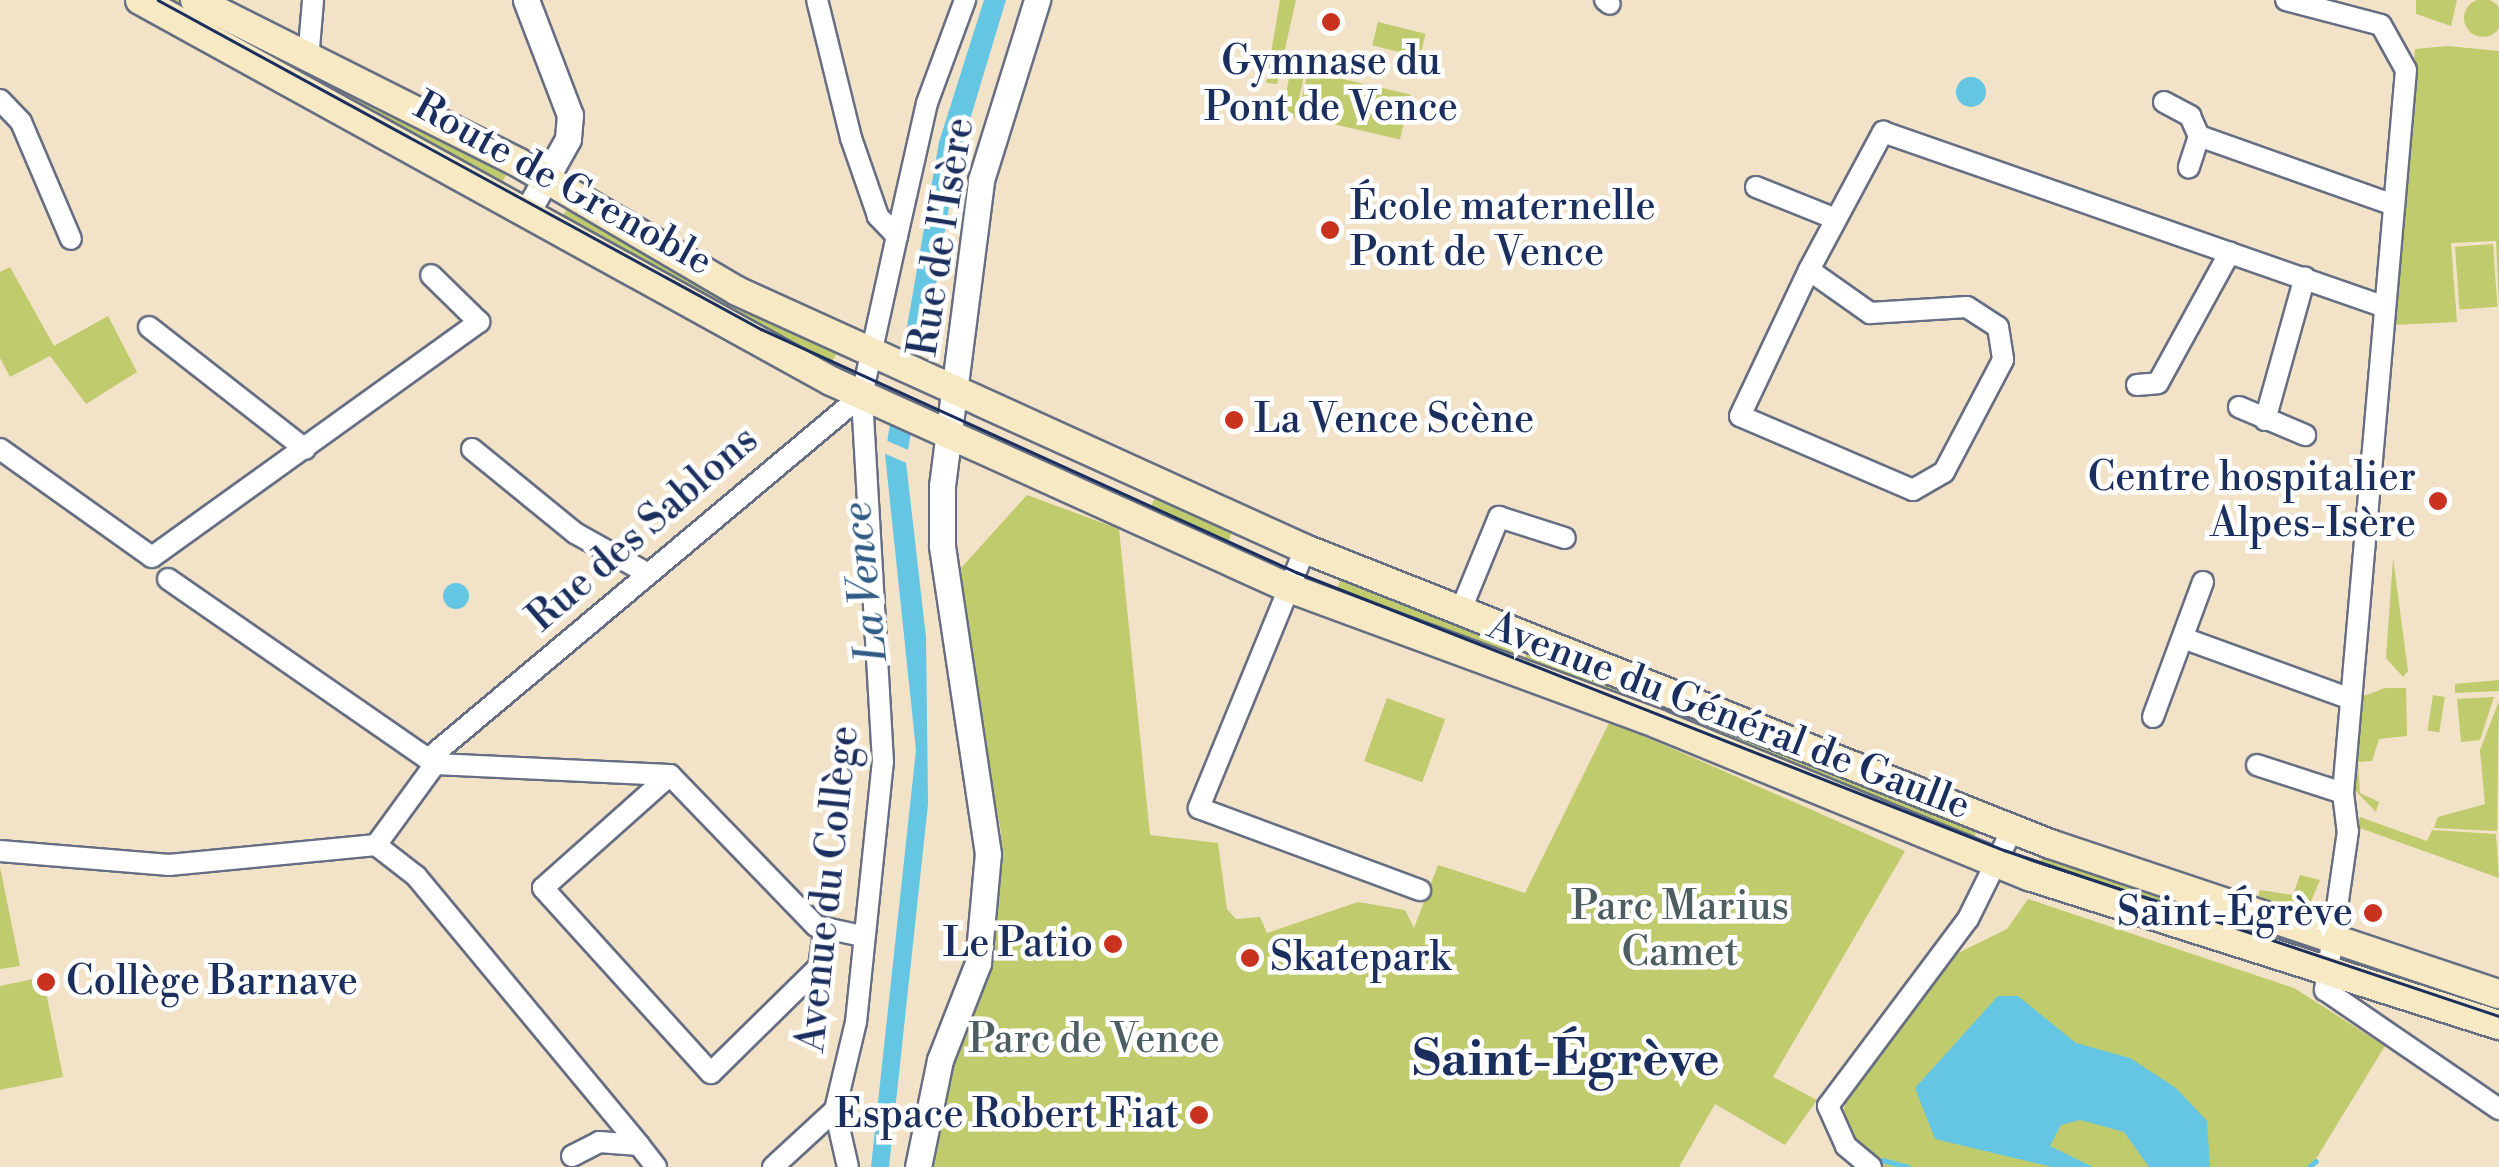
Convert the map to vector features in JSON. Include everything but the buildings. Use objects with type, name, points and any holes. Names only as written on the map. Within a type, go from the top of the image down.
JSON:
[{"type":"main road","name":"Route de Grenoble","points":[[140,0],[862,395],[890,403],[940,429]]},
{"type":"main road","name":"Route de Grenoble","points":[[195,0],[546,178],[737,291],[947,382]]},
{"type":"main road","name":"Avenue du Général de Gaulle","points":[[947,382],[1305,550],[1460,612],[2012,828],[2499,994]]},
{"type":"main road","name":"Avenue du Général de Gaulle","points":[[940,429],[1289,588],[1604,703],[1998,864],[2322,972],[2499,1025]]},
{"type":"street","points":[[308,60],[313,0]]},
{"type":"street","points":[[526,0],[570,116],[528,212]]},
{"type":"street","points":[[817,0],[850,138],[878,216],[897,236]]},
{"type":"street","name":"Avenue du Collège","points":[[773,1167],[836,1110],[856,1022],[862,936],[884,762],[862,395],[882,356],[897,236],[928,103],[965,0]]},
{"type":"street","name":"Rue de l'Isère","points":[[918,1167],[940,1060],[978,962],[988,854],[942,545],[940,429],[981,180],[1037,0]]},
{"type":"street","points":[[2286,0],[2381,25],[2404,55],[2343,793],[2348,831],[2322,972],[2338,1006],[2499,1109]]},
{"type":"street","points":[[0,100],[21,122],[71,239]]},
{"type":"street","points":[[2164,102],[2190,116],[2199,136],[2190,168]]},
{"type":"street","points":[[1808,270],[1870,314],[1967,306],[1998,327],[2003,360],[1937,480],[1901,488],[1740,416],[1808,270],[1883,132],[2382,306]]},
{"type":"street","points":[[2199,136],[2394,205]]},
{"type":"street","points":[[1756,187],[1836,218]]},
{"type":"street","points":[[2138,385],[2158,383],[2230,252]]},
{"type":"street","points":[[0,449],[152,557],[479,322],[432,276]]},
{"type":"street","points":[[2265,420],[2304,278]]},
{"type":"street","points":[[149,326],[305,449]]},
{"type":"street","name":"Rue des Sablons","points":[[376,845],[432,761],[647,574],[862,395]]},
{"type":"street","points":[[2240,407],[2305,435]]},
{"type":"street","points":[[472,449],[575,533],[647,574]]},
{"type":"street","points":[[1460,612],[1500,517],[1565,538]]},
{"type":"street","points":[[1305,550],[1199,808],[1420,890]]},
{"type":"street","points":[[168,579],[432,761],[670,774],[824,931],[862,936]]},
{"type":"street","points":[[2153,717],[2203,582]]},
{"type":"street","points":[[2183,638],[2351,699]]},
{"type":"street","points":[[2258,765],[2343,793]]},
{"type":"street","points":[[670,774],[544,888],[710,1073],[820,968],[824,931]]},
{"type":"street","points":[[1871,1167],[1846,1146],[1828,1106],[1968,919],[1998,864],[2012,828]]},
{"type":"street","points":[[0,852],[169,864],[376,845],[416,876],[656,1167]]},
{"type":"street","points":[[836,1110],[848,1167]]},
{"type":"street","points":[[572,1156],[599,1142],[639,1144]]},
{"type":"green space","points":[[2483,-1],[2497,4],[2502,18],[2497,32],[2483,37],[2469,32],[2464,18],[2469,4]]},
{"type":"green space","points":[[150,0],[183,0],[512,165],[501,184]]},
{"type":"green space","points":[[1280,0],[1296,0],[1277,84],[1266,83]]},
{"type":"green space","points":[[2416,0],[2457,0],[2451,26],[2416,14]]},
{"type":"green space","points":[[1378,22],[1426,34],[1420,57],[1372,45]]},
{"type":"green space","points":[[2447,46],[2499,51],[2499,305],[2496,241],[2451,243],[2457,322],[2392,325],[2415,49]]},
{"type":"green space","points":[[1293,60],[1307,63],[1295,118],[1281,115]]},
{"type":"green space","points":[[1308,71],[1410,95],[1400,139],[1298,116]]},
{"type":"green space","points":[[569,205],[842,343],[829,367],[561,219]]},
{"type":"green space","points":[[2493,244],[2497,307],[2459,309],[2455,247]]},
{"type":"green space","points":[[10,267],[54,346],[108,316],[137,372],[86,404],[50,356],[10,377],[0,358],[0,272]]},
{"type":"green space","points":[[1161,486],[1234,526],[1226,549],[1146,516]]},
{"type":"green space","points":[[1027,495],[1119,529],[1150,835],[1218,843],[1227,909],[1236,919],[1260,917],[1267,933],[1358,902],[1405,910],[1414,928],[1438,865],[1525,893],[1610,721],[1905,851],[1773,1077],[1817,1100],[1785,1145],[1715,1104],[1679,1167],[931,1167],[947,1067],[993,927],[1001,832],[968,663],[961,568]]},
{"type":"green space","points":[[2393,558],[2408,671],[2403,677],[2386,658]]},
{"type":"green space","points":[[1343,573],[1518,643],[1511,663],[1334,597]]},
{"type":"green space","points":[[1529,647],[1981,820],[1973,842],[1521,668]]},
{"type":"green space","points":[[2499,680],[2499,691],[2455,693],[2455,684]]},
{"type":"green space","points":[[2385,688],[2406,688],[2407,736],[2379,739],[2372,761],[2358,762],[2360,793],[2379,802],[2376,812],[2350,785],[2361,697]]},
{"type":"green space","points":[[2433,695],[2445,697],[2439,732],[2427,731]]},
{"type":"green space","points":[[2494,697],[2480,740],[2461,742],[2457,699]]},
{"type":"green space","points":[[1387,698],[1445,719],[1422,782],[1364,761]]},
{"type":"green space","points":[[2499,701],[2497,831],[2434,828],[2438,817],[2485,804],[2480,750]]},
{"type":"green space","points":[[2360,817],[2427,841],[2432,830],[2496,834],[2499,878],[2357,827]]},
{"type":"green space","points":[[2045,849],[2287,932],[2279,955],[2037,872]]},
{"type":"green space","points":[[0,867],[20,966],[0,969]]},
{"type":"green space","points":[[2300,875],[2320,880],[2310,904],[2288,910],[2257,900],[2260,890],[2293,895]]},
{"type":"green space","points":[[2028,899],[2294,988],[2385,1046],[2311,1167],[1883,1167],[1867,1153],[1839,1123],[1849,1094],[1952,956],[2007,929]]},
{"type":"green space","points":[[2372,961],[2499,1001],[2499,1019],[2365,982]]},
{"type":"green space","points":[[43,977],[63,1077],[0,1090],[0,986]]},
{"type":"water","points":[[984,0],[1006,0],[956,166],[906,462],[926,637],[928,804],[889,1167],[871,1167],[916,750],[885,454],[939,142]]},
{"type":"water","points":[[1971,77],[1982,81],[1986,92],[1982,103],[1971,107],[1960,103],[1956,92],[1960,81]]},
{"type":"water","points":[[456,583],[465,587],[469,596],[465,605],[456,609],[447,605],[443,596],[447,587]]},
{"type":"water","points":[[123,973],[131,976],[131,992],[123,995],[115,992],[112,984],[115,976]]},
{"type":"water","points":[[1998,996],[2018,996],[2076,1043],[2130,1058],[2176,1088],[2207,1121],[2210,1167],[2149,1167],[2124,1132],[2080,1120],[2061,1125],[2050,1146],[2093,1167],[2052,1167],[1935,1139],[1915,1088]]},
{"type":"pier","points":[[899,345],[926,355],[916,431],[889,398]]},
{"type":"pier","points":[[883,439],[913,452],[911,465],[881,452]]},
{"type":"waterway","points":[[1882,1160],[1908,1167]]},
{"type":"waterway","points":[[2309,1167],[2316,1161]]},
{"type":"tram line","points":[[158,0],[761,329],[1296,572],[2004,850],[2499,1016]]},
{"type":"place","name":"Gymnase du Pont de Vence","points":[[1331,22]]},
{"type":"place","name":"École maternelle Pont de Vence","points":[[1330,230]]},
{"type":"place","name":"La Vence Scène","points":[[1234,420]]},
{"type":"place","name":"Centre hospitalier Alpes-Isère","points":[[2438,501]]},
{"type":"place","name":"Saint-Égrève","points":[[2373,913]]},
{"type":"place","name":"Le Patio","points":[[1113,944]]},
{"type":"place","name":"Skatepark","points":[[1250,958]]},
{"type":"place","name":"Collège Barnave","points":[[46,982]]},
{"type":"place","name":"Espace Robert Fiat","points":[[1199,1115]]},
{"type":"district","name":"Saint-Égrève","points":[[1566,1061]]},
{"type":"water label","name":"La Vence","points":[[866,582]]},
{"type":"park label","name":"Parc Marius Camet","points":[[1680,930]]},
{"type":"park label","name":"Parc de Vence","points":[[1094,1040]]}]
